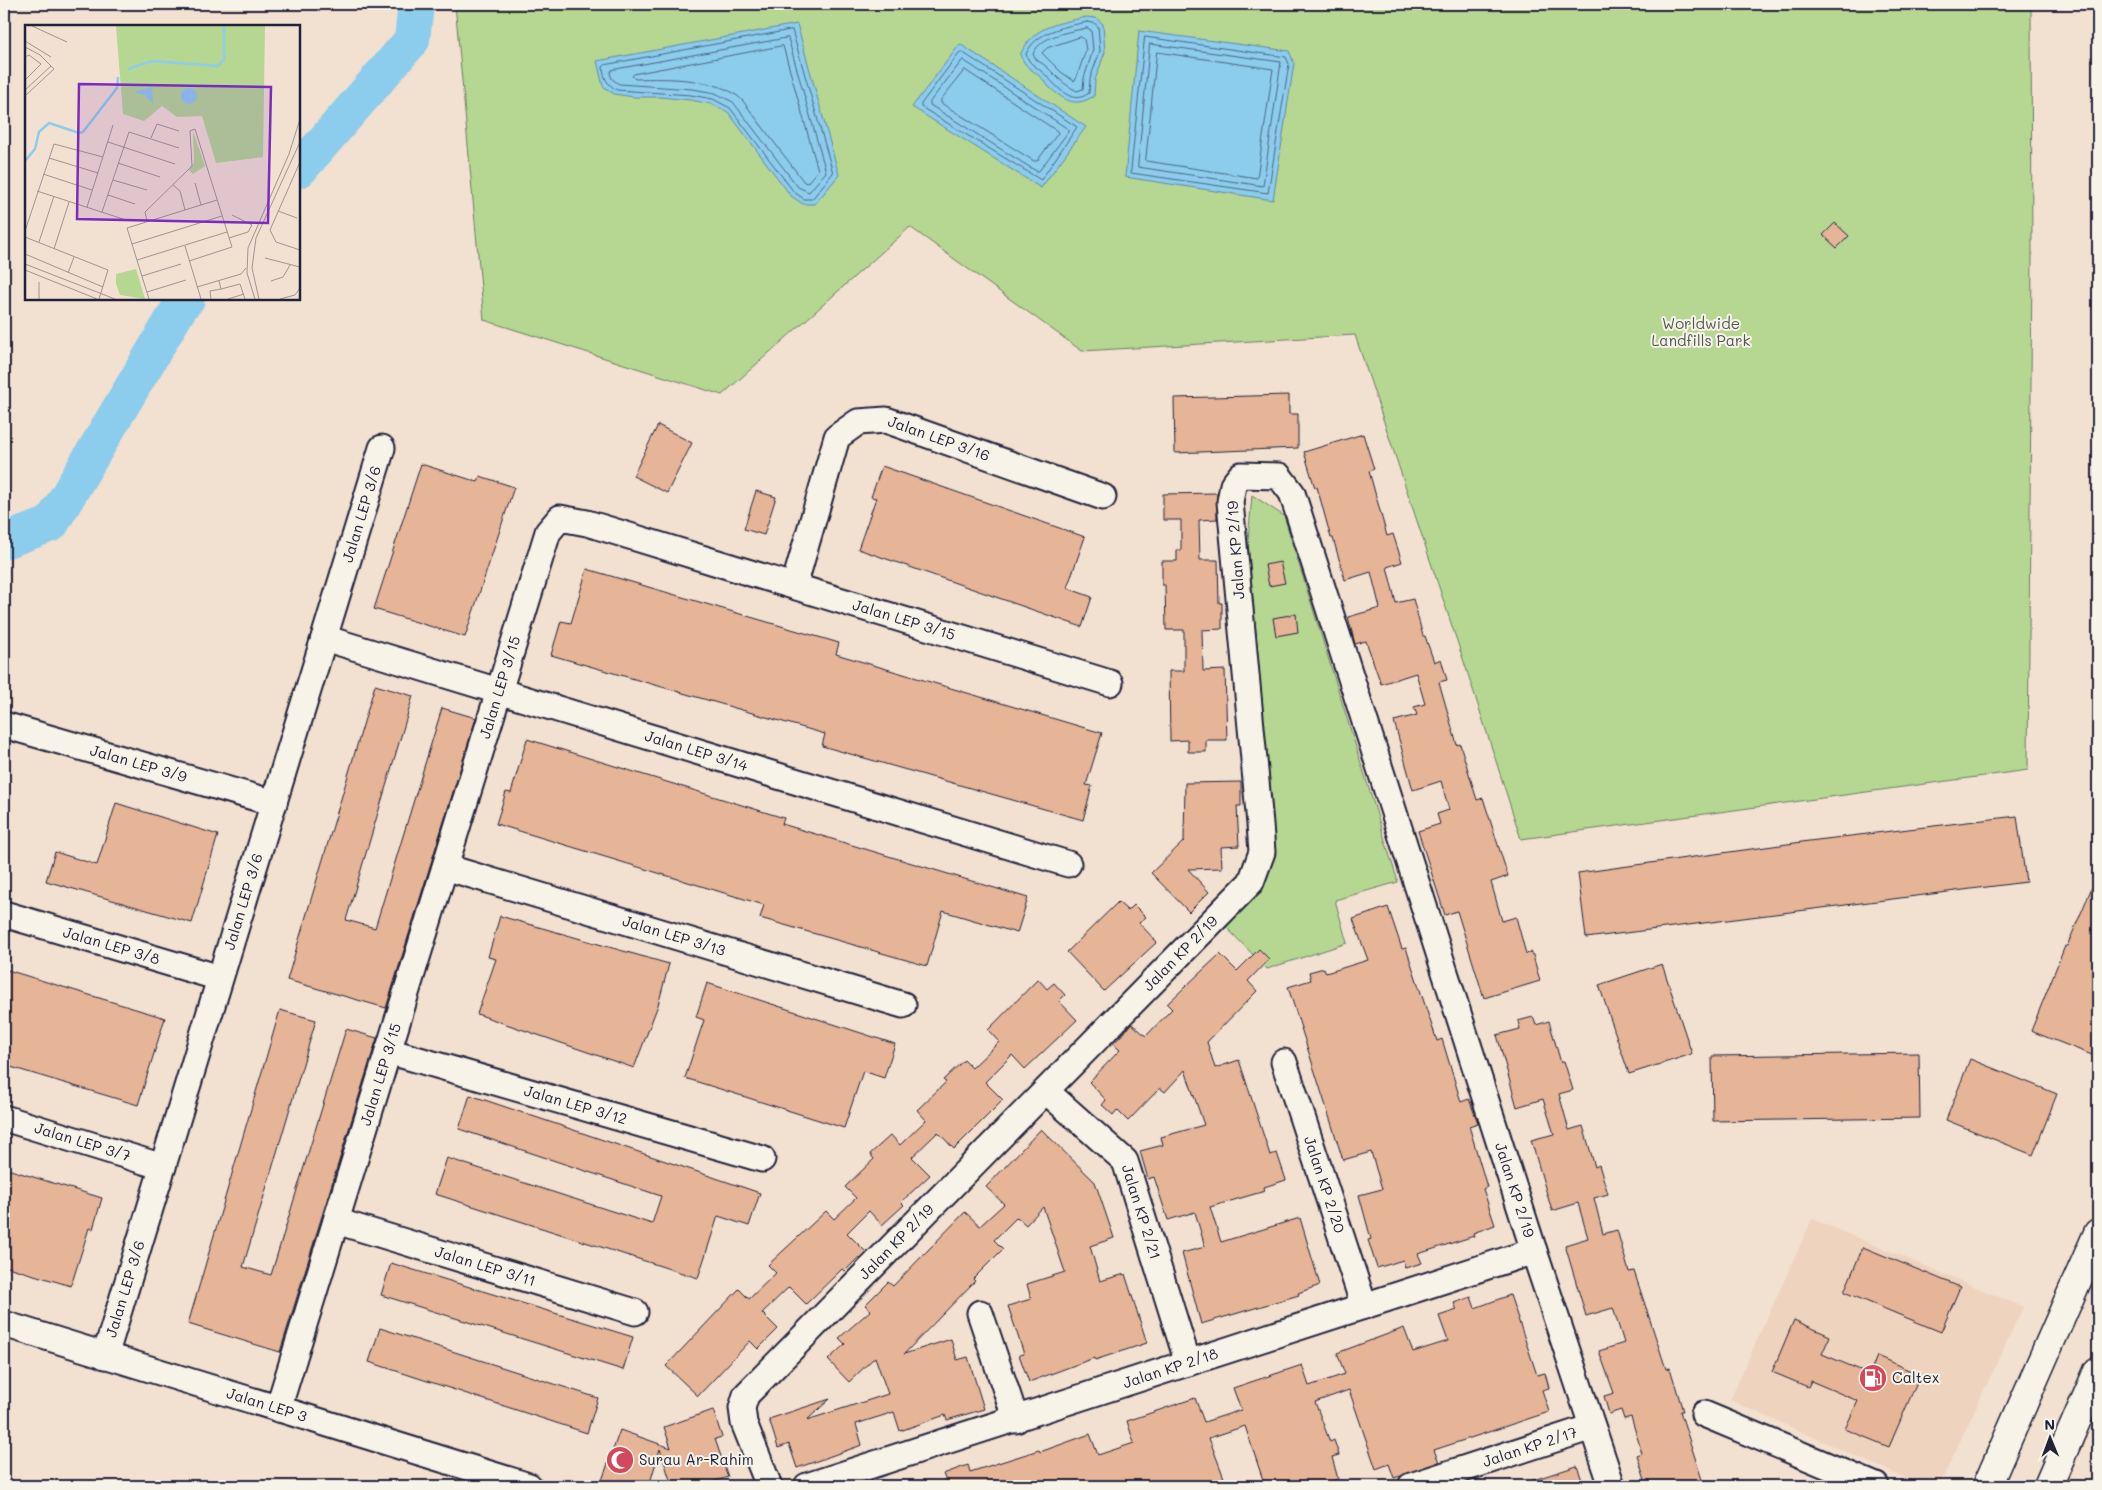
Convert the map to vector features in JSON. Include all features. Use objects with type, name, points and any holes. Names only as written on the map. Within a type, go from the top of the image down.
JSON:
[{"type":"main road","points":[[1987,1486],[2098,1233]]},
{"type":"main road","points":[[2048,1486],[2098,1371]]},
{"type":"street","name":"Jalan LEP 3/16","points":[[794,586],[837,437],[858,422],[886,420],[1104,496]]},
{"type":"street","name":"Jalan LEP 3/6","points":[[105,1356],[382,448]]},
{"type":"street","name":"Jalan KP 2/19","points":[[769,1486],[744,1423],[742,1408],[746,1394],[1251,882],[1262,852],[1230,502],[1233,485],[1241,475],[1280,476],[1292,493],[1534,1252],[1612,1486]]},
{"type":"street","name":"Jalan LEP 3/15","points":[[278,1409],[548,532],[560,518],[587,523],[1110,682]]},
{"type":"street","name":"Jalan LEP 3/14","points":[[324,638],[1068,864]]},
{"type":"street","name":"Jalan LEP 3/9","points":[[4,725],[274,803]]},
{"type":"street","name":"Jalan LEP 3/13","points":[[445,866],[903,1005]]},
{"type":"street","name":"Jalan LEP 3/8","points":[[4,914],[220,978]]},
{"type":"street","name":"Jalan LEP 3/12","points":[[388,1051],[762,1159]]},
{"type":"street","name":"Jalan KP 2/20","points":[[1284,1062],[1364,1306]]},
{"type":"street","name":"Jalan KP 2/21","points":[[1046,1091],[1126,1161],[1188,1363]]},
{"type":"street","name":"Jalan LEP 3/7","points":[[4,1118],[163,1168]]},
{"type":"street","name":"Jalan LEP 3/11","points":[[336,1221],[635,1312]]},
{"type":"street","name":"Jalan KP 2/18","points":[[807,1486],[1534,1252]]},
{"type":"street","points":[[980,1313],[1016,1420]]},
{"type":"street","name":"Jalan LEP 3","points":[[4,1324],[529,1486]]},
{"type":"street","points":[[1704,1414],[1876,1486]]},
{"type":"street","name":"Jalan KP 2/17","points":[[1411,1486],[1592,1427]]},
{"type":"shaded area","points":[[1812,1219],[2023,1307],[1939,1486],[1923,1486],[1730,1400]]},
{"type":"green space","name":"Worldwide Landfills Park","points":[[455,4],[2031,4],[2032,254],[2028,770],[1521,839],[1355,335],[1082,351],[910,227],[722,395],[484,320]]},
{"type":"green space","points":[[1252,495],[1284,516],[1398,882],[1335,900],[1347,943],[1267,969],[1225,926],[1261,888],[1275,851],[1248,541]]},
{"type":"water","points":[[1086,17],[1096,18],[1103,24],[1105,52],[1095,80],[1094,96],[1081,102],[1076,102],[1065,99],[1049,87],[1024,62],[1020,55],[1032,37],[1047,27]]},
{"type":"water","points":[[797,24],[839,175],[815,204],[803,204],[791,196],[728,112],[712,104],[690,100],[614,94],[603,86],[597,61]]},
{"type":"water","points":[[1139,31],[1289,51],[1294,63],[1273,200],[1125,177]]},
{"type":"water","points":[[960,44],[1086,127],[1041,188],[912,107]]},
{"type":"building","points":[[1835,223],[1849,236],[1837,248],[1823,235]]},
{"type":"building","points":[[1289,395],[1289,414],[1298,414],[1298,448],[1175,453],[1174,398]]},
{"type":"building","points":[[658,425],[692,443],[667,493],[633,476]]},
{"type":"building","points":[[1363,434],[1374,469],[1369,471],[1387,536],[1393,534],[1402,562],[1387,567],[1396,603],[1413,599],[1423,636],[1425,636],[1434,662],[1441,659],[1447,680],[1439,682],[1457,745],[1460,744],[1477,800],[1483,798],[1508,876],[1491,882],[1502,921],[1516,917],[1526,954],[1532,952],[1540,981],[1484,998],[1457,911],[1445,915],[1418,831],[1440,824],[1437,814],[1449,810],[1441,781],[1413,790],[1394,721],[1417,715],[1414,707],[1425,704],[1416,673],[1381,684],[1366,641],[1355,644],[1348,617],[1380,608],[1371,572],[1345,580],[1317,487],[1315,488],[1304,452]]},
{"type":"building","points":[[421,464],[478,482],[480,476],[514,487],[465,637],[374,609]]},
{"type":"building","points":[[882,466],[1085,537],[1067,588],[1092,597],[1082,627],[858,549],[876,498],[871,497]]},
{"type":"building","points":[[756,491],[776,497],[764,535],[744,529]]},
{"type":"building","points":[[1217,493],[1217,519],[1199,520],[1200,560],[1218,560],[1219,603],[1222,603],[1222,629],[1202,630],[1203,671],[1225,670],[1227,740],[1206,740],[1206,752],[1188,752],[1188,740],[1170,741],[1169,671],[1184,671],[1184,630],[1166,630],[1165,585],[1162,585],[1162,561],[1177,561],[1177,550],[1181,550],[1181,520],[1163,520],[1163,494]]},
{"type":"building","points":[[1280,562],[1285,583],[1269,586],[1265,565]]},
{"type":"building","points":[[587,569],[839,643],[836,654],[1102,733],[1086,785],[1092,786],[1083,820],[822,746],[825,734],[551,655],[561,621],[571,623]]},
{"type":"building","points":[[1296,614],[1298,632],[1276,636],[1273,618]]},
{"type":"building","points":[[375,685],[413,696],[346,920],[375,928],[442,708],[476,718],[386,1008],[287,980]]},
{"type":"building","points":[[527,739],[784,818],[782,824],[1028,898],[1017,933],[943,911],[927,966],[760,918],[764,905],[496,824],[506,792],[511,793]]},
{"type":"building","points":[[1241,782],[1241,806],[1237,806],[1239,846],[1221,847],[1222,868],[1188,869],[1209,892],[1189,912],[1151,873],[1184,841],[1185,783]]},
{"type":"building","points":[[116,803],[218,835],[192,923],[46,881],[55,852],[97,865]]},
{"type":"building","points":[[2017,816],[2026,882],[1586,938],[1578,873],[1809,841]]},
{"type":"building","points":[[2098,873],[2098,1040],[2092,1055],[2031,1031],[2065,946],[2067,946]]},
{"type":"building","points":[[1118,902],[1128,911],[1134,905],[1146,917],[1139,923],[1157,942],[1104,991],[1067,952]]},
{"type":"building","points":[[1388,907],[1402,949],[1406,948],[1437,1041],[1442,1039],[1461,1102],[1469,1099],[1478,1123],[1469,1126],[1487,1187],[1483,1189],[1495,1225],[1473,1233],[1474,1236],[1418,1254],[1422,1263],[1405,1268],[1403,1260],[1377,1268],[1368,1240],[1371,1239],[1359,1195],[1382,1189],[1371,1152],[1343,1160],[1288,987],[1311,980],[1309,972],[1324,968],[1326,973],[1368,960],[1353,919]]},
{"type":"building","points":[[500,916],[669,964],[658,1005],[634,1068],[477,1014],[496,959],[488,957]]},
{"type":"building","points":[[1259,949],[1269,959],[1248,981],[1257,991],[1207,1042],[1215,1068],[1239,1060],[1270,1155],[1277,1153],[1286,1180],[1264,1187],[1265,1191],[1210,1207],[1221,1242],[1300,1218],[1320,1285],[1298,1293],[1299,1295],[1201,1324],[1182,1253],[1205,1247],[1195,1212],[1168,1220],[1154,1177],[1148,1179],[1140,1151],[1163,1145],[1161,1137],[1204,1125],[1185,1070],[1165,1092],[1160,1088],[1128,1121],[1117,1110],[1113,1115],[1102,1105],[1106,1100],[1089,1082],[1120,1050],[1113,1044],[1132,1024],[1146,1036],[1172,1009],[1167,1004],[1220,954],[1237,971]]},
{"type":"building","points":[[1662,964],[1692,1054],[1629,1074],[1599,985]]},
{"type":"building","points":[[4,969],[165,1018],[138,1105],[4,1065]]},
{"type":"building","points":[[1038,979],[1047,989],[1054,983],[1065,995],[1059,1001],[1077,1020],[1025,1069],[1012,1055],[985,1082],[1003,1100],[954,1149],[938,1132],[912,1157],[930,1175],[901,1202],[904,1205],[882,1225],[869,1211],[847,1233],[865,1251],[845,1271],[842,1269],[806,1304],[789,1287],[762,1313],[778,1329],[758,1349],[750,1341],[698,1396],[666,1366],[739,1289],[749,1299],[776,1273],[768,1265],[826,1211],[834,1219],[856,1198],[845,1187],[874,1159],[870,1154],[891,1135],[900,1145],[926,1120],[917,1110],[946,1082],[943,1080],[964,1060],[972,1068],[999,1042],[988,1030]]},
{"type":"building","points":[[707,983],[895,1044],[884,1078],[863,1071],[844,1128],[685,1078],[704,1020],[696,1017]]},
{"type":"building","points":[[280,1010],[316,1020],[243,1267],[271,1275],[346,1029],[377,1038],[280,1352],[188,1324]]},
{"type":"building","points":[[1533,1017],[1536,1025],[1549,1021],[1561,1063],[1564,1061],[1573,1090],[1559,1094],[1569,1130],[1583,1126],[1595,1167],[1599,1165],[1608,1194],[1594,1198],[1603,1234],[1617,1230],[1629,1272],[1634,1271],[1666,1369],[1670,1368],[1683,1411],[1680,1411],[1704,1486],[1647,1486],[1637,1455],[1642,1453],[1631,1417],[1624,1419],[1621,1410],[1609,1414],[1604,1396],[1614,1393],[1599,1351],[1624,1343],[1613,1308],[1586,1316],[1565,1245],[1588,1238],[1578,1203],[1552,1211],[1531,1140],[1554,1134],[1543,1099],[1517,1107],[1497,1035],[1520,1029],[1518,1021]]},
{"type":"building","points":[[1919,1053],[1920,1118],[1713,1121],[1712,1056]]},
{"type":"building","points":[[1970,1059],[2057,1094],[2033,1155],[1946,1120]]},
{"type":"building","points":[[470,1095],[760,1193],[749,1226],[718,1216],[698,1278],[435,1194],[447,1158],[652,1224],[661,1196],[459,1129]]},
{"type":"building","points":[[1041,1129],[1095,1182],[1114,1238],[1090,1246],[1100,1281],[1125,1274],[1147,1343],[1095,1360],[1094,1358],[1029,1382],[1019,1355],[1024,1354],[1008,1306],[1031,1299],[1027,1284],[1065,1272],[1043,1207],[1026,1225],[1017,1217],[994,1240],[1003,1249],[973,1279],[975,1281],[904,1354],[951,1339],[957,1360],[968,1357],[984,1409],[947,1420],[945,1415],[900,1431],[894,1412],[856,1424],[862,1445],[797,1468],[789,1444],[778,1448],[769,1419],[830,1399],[807,1420],[888,1394],[875,1357],[849,1382],[828,1360],[845,1344],[839,1338],[871,1310],[865,1305],[888,1282],[893,1286],[965,1212],[980,1226],[1004,1204],[986,1187]]},
{"type":"building","points":[[4,1168],[102,1198],[93,1229],[89,1228],[71,1286],[4,1266]]},
{"type":"building","points":[[1863,1247],[1960,1287],[1941,1332],[1844,1292]]},
{"type":"building","points":[[391,1263],[633,1337],[623,1370],[381,1295]]},
{"type":"building","points":[[1510,1295],[1537,1375],[1545,1373],[1549,1388],[1542,1390],[1549,1412],[1434,1450],[1439,1462],[1401,1476],[1394,1478],[1389,1464],[1376,1469],[1349,1390],[1315,1402],[1330,1442],[1334,1440],[1339,1455],[1332,1457],[1338,1479],[1316,1486],[1265,1486],[1245,1426],[1209,1438],[1227,1486],[936,1486],[936,1484],[946,1481],[943,1474],[968,1465],[970,1472],[1039,1450],[1040,1452],[1090,1434],[1098,1455],[1134,1443],[1127,1421],[1195,1398],[1204,1422],[1241,1410],[1233,1388],[1302,1365],[1309,1386],[1345,1374],[1337,1353],[1404,1328],[1413,1352],[1448,1341],[1439,1316],[1457,1310],[1454,1303],[1471,1297],[1475,1308]]},
{"type":"building","points":[[1794,1320],[1830,1336],[1822,1354],[1870,1374],[1877,1356],[1920,1375],[1889,1447],[1845,1429],[1858,1401],[1811,1381],[1808,1387],[1772,1372]]},
{"type":"building","points":[[380,1328],[598,1398],[587,1433],[369,1362]]},
{"type":"building","points":[[713,1410],[722,1437],[715,1439],[728,1477],[700,1486],[672,1486],[660,1449],[649,1486],[600,1486],[620,1430],[671,1448],[664,1427]]},
{"type":"building","points":[[1577,1466],[1584,1486],[1525,1486],[1524,1483]]},
{"type":"waterway","points":[[300,169],[412,40],[416,4]]},
{"type":"waterway","points":[[4,541],[51,524],[180,307],[186,300]]},
{"type":"place","name":"Caltex","points":[[1873,1378]]},
{"type":"place","name":"Surau Ar-Rahim","points":[[620,1460]]}]
